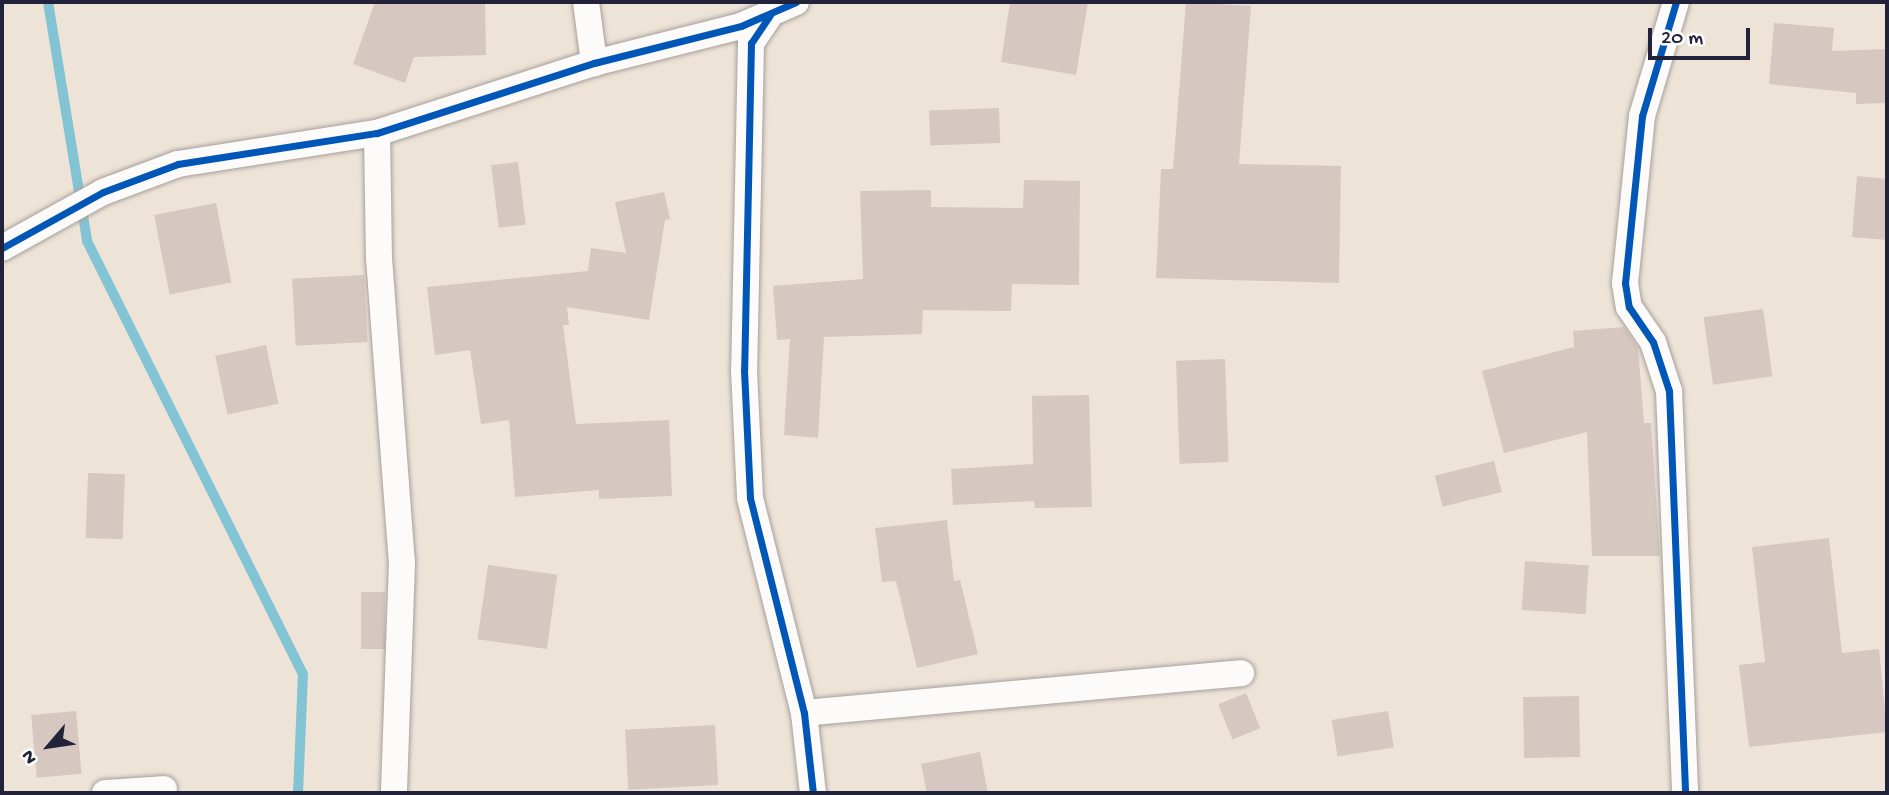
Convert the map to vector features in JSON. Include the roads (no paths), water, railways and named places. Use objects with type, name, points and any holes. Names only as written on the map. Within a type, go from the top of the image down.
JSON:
[{"type":"street","points":[[586,2],[594,63]]},
{"type":"street","points":[[2,247],[103,192],[178,164],[377,132],[594,63],[769,15],[796,2]]},
{"type":"street","points":[[1676,2],[1642,116],[1625,283],[1629,307],[1653,342],[1669,391],[1685,793]]},
{"type":"street","points":[[769,15],[751,43],[744,357],[750,498],[804,713],[813,793]]},
{"type":"street","points":[[377,132],[379,258],[402,562],[394,793]]},
{"type":"street","points":[[804,713],[1241,673]]},
{"type":"street","points":[[105,793],[164,789]]},
{"type":"waterway","points":[[48,2],[87,241],[303,674],[298,793]]}]
